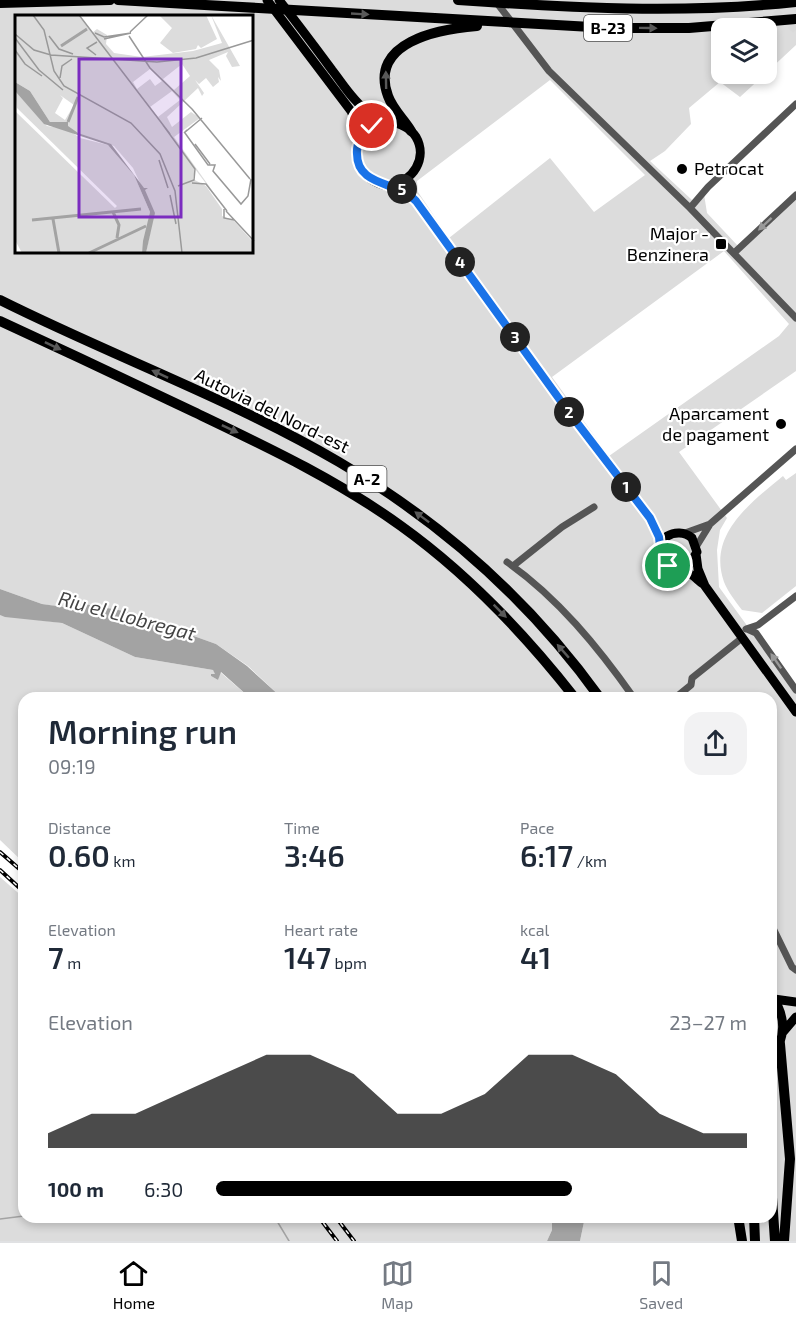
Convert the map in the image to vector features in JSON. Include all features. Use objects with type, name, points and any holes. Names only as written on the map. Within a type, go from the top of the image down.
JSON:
[{"type":"highway","points":[[0,3],[110,0]]},
{"type":"highway","name":"B-23","points":[[118,0],[493,23],[664,28],[796,19]]},
{"type":"highway","name":"B-23","points":[[458,0],[609,9],[688,9],[796,2]]},
{"type":"highway","points":[[411,131],[390,102],[385,86],[385,72],[392,56],[406,44],[425,34],[493,23]]},
{"type":"highway","name":"Autovia del Nord-est","points":[[5,303],[296,439],[382,489],[432,525],[495,579],[541,625],[595,692]]},
{"type":"highway","name":"Autovia del Nord-est","points":[[0,321],[278,452],[368,503],[428,546],[475,586],[529,642],[570,692]]},
{"type":"highway","points":[[780,1044],[790,1159],[784,1241]]},
{"type":"highway","points":[[739,1223],[742,1241]]},
{"type":"highway","points":[[754,1223],[755,1241]]},
{"type":"highway","points":[[774,1223],[775,1241]]},
{"type":"main road","points":[[267,0],[351,111],[357,124],[357,159],[362,171],[372,180],[406,192],[416,201],[568,411],[650,518],[661,544],[662,560],[690,574],[705,586],[742,633],[796,712]]},
{"type":"main road","points":[[279,0],[359,104],[374,116],[388,122],[398,123],[411,131],[417,140],[420,152],[413,173],[402,182],[388,185]]},
{"type":"main road","points":[[358,143],[369,128],[388,122]]},
{"type":"main road","points":[[413,173],[416,201]]},
{"type":"main road","points":[[650,518],[693,539],[698,569],[705,586]]},
{"type":"main road","points":[[661,544],[667,536],[681,533]]},
{"type":"main road","points":[[676,568],[689,565],[696,550]]},
{"type":"main road","points":[[777,998],[796,1002]]},
{"type":"main road","points":[[777,1006],[781,1013],[783,1032],[777,1049]]},
{"type":"main road","points":[[783,1032],[796,1017]]},
{"type":"street","points":[[494,0],[549,71],[690,208],[796,318]]},
{"type":"street","points":[[690,208],[708,187],[796,104]]},
{"type":"street","points":[[734,253],[796,195]]},
{"type":"street","points":[[696,550],[710,524],[796,449]]},
{"type":"street","points":[[594,507],[510,564],[537,584],[583,632],[629,692]]},
{"type":"street","points":[[681,533],[710,524]]},
{"type":"street","points":[[682,692],[691,685],[692,678],[742,633],[758,625],[796,596]]},
{"type":"street","points":[[758,625],[756,633],[796,690]]},
{"type":"street","points":[[742,633],[756,633]]},
{"type":"street","points":[[777,937],[792,968],[796,970]]},
{"type":"shaded area","points":[[0,0],[796,0],[796,45],[777,63],[777,18],[711,18],[711,84],[718,84],[689,108],[691,124],[665,151],[650,161],[692,200],[704,194],[707,213],[738,246],[796,193],[796,371],[679,452],[727,518],[720,530],[717,550],[719,587],[796,693],[796,1241],[580,1241],[584,1223],[777,1223],[777,692],[276,692],[248,666],[216,644],[124,611],[84,605],[85,611],[42,604],[0,589]],"holes":[[[550,80],[645,175],[594,212],[550,158],[449,238],[418,192],[417,181]],[[724,251],[789,324],[779,336],[609,456],[552,377]]]},
{"type":"shaded area","points":[[723,84],[754,84],[740,97]]},
{"type":"shaded area","points":[[796,473],[796,586],[762,613],[742,610],[724,582],[720,565],[727,534],[746,508],[758,497],[783,476],[786,480]]},
{"type":"shaded area","points":[[0,615],[62,623],[135,657],[213,670],[216,674],[211,676],[218,680],[220,672],[243,692],[18,692],[18,857],[0,840]]},
{"type":"shaded area","points":[[0,877],[18,893],[18,1223],[552,1223],[552,1230],[547,1241],[0,1241]]},
{"type":"water","name":"Riu el Llobregat","points":[[0,589],[42,604],[85,610],[84,604],[124,611],[216,644],[247,666],[276,692],[243,692],[221,672],[218,680],[211,676],[215,674],[213,670],[135,657],[62,623],[0,615]]},
{"type":"water","points":[[552,1223],[584,1223],[580,1241],[547,1241],[552,1230]]},
{"type":"waterway","points":[[0,1219],[18,1217]]},
{"type":"waterway","points":[[278,1223],[289,1241]]},
{"type":"tunnel","points":[[768,3],[796,31]]},
{"type":"railway","points":[[0,852],[18,868]]},
{"type":"railway","points":[[0,870],[18,886]]},
{"type":"railway","points":[[323,1223],[337,1241]]},
{"type":"railway","points":[[340,1223],[354,1241]]},
{"type":"place","name":"Petrocat","points":[[682,169]]},
{"type":"place","name":"Major - Benzinera","points":[[721,244]]},
{"type":"place","name":"Aparcament de pagament","points":[[781,424]]},
{"type":"route","points":[[372,126],[359,140],[357,146],[357,159],[362,171],[375,182],[401,189],[416,201],[568,411],[650,518],[659,537],[661,556],[668,566]]}]
